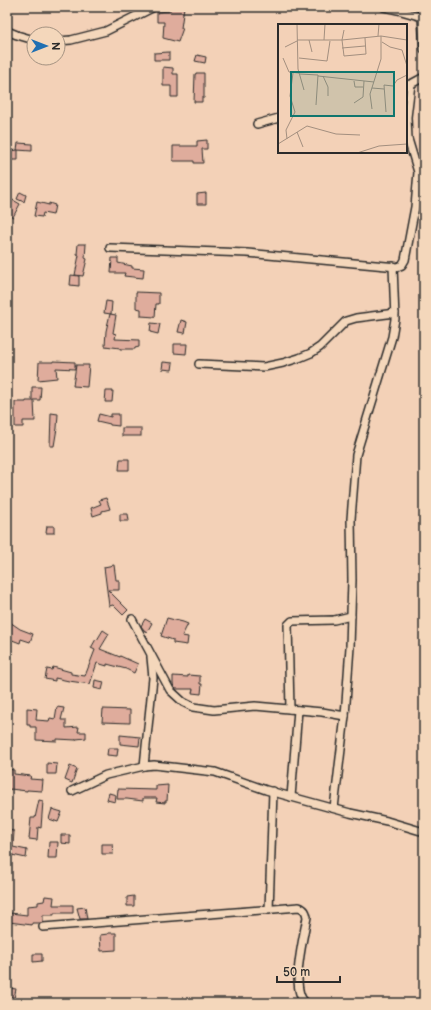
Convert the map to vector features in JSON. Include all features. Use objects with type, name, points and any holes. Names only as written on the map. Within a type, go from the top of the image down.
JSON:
[{"type":"street","points":[[66,40],[106,31],[154,7]]},
{"type":"street","points":[[384,7],[422,17]]},
{"type":"street","points":[[423,7],[422,17],[424,49]]},
{"type":"street","points":[[7,31],[26,38]]},
{"type":"street","points":[[110,248],[247,253],[397,267],[402,265],[405,260],[415,207],[418,172],[408,139],[407,117],[409,84],[424,77]]},
{"type":"street","points":[[258,124],[278,118]]},
{"type":"street","points":[[334,808],[345,716],[350,647],[352,580],[351,519],[356,454],[392,337],[395,319],[393,266]]},
{"type":"street","points":[[199,364],[264,367],[298,358],[320,347],[346,321],[395,312]]},
{"type":"street","points":[[290,709],[288,625],[292,621],[334,620],[351,616]]},
{"type":"street","points":[[132,619],[170,690],[183,702],[192,707],[214,710],[255,706],[322,712],[345,716]]},
{"type":"street","points":[[144,766],[153,678],[150,653]]},
{"type":"street","points":[[291,797],[298,710]]},
{"type":"street","points":[[72,791],[106,775],[144,766],[154,765],[215,772],[273,792],[424,832]]},
{"type":"street","points":[[269,910],[273,792]]},
{"type":"street","points":[[43,927],[300,907],[306,912],[307,917],[297,975],[300,994],[306,1003]]},
{"type":"building","points":[[170,7],[184,7],[181,28],[183,28],[178,42],[163,38],[164,22],[157,22],[157,12],[170,11]]},
{"type":"building","points":[[169,52],[169,60],[154,60],[154,53]]},
{"type":"building","points":[[197,55],[206,57],[205,63],[195,61]]},
{"type":"building","points":[[163,67],[173,68],[173,74],[178,74],[178,97],[171,97],[171,86],[163,86]]},
{"type":"building","points":[[196,73],[204,73],[204,98],[202,98],[202,102],[194,102]]},
{"type":"building","points":[[207,140],[207,149],[202,149],[203,163],[194,163],[194,161],[173,161],[173,146],[197,146],[197,141]]},
{"type":"building","points":[[18,143],[32,144],[32,151],[17,150]]},
{"type":"building","points":[[18,150],[18,160],[10,160],[10,151]]},
{"type":"building","points":[[20,192],[26,195],[24,202],[17,199]]},
{"type":"building","points":[[206,193],[206,204],[197,204],[197,194]]},
{"type":"building","points":[[13,200],[20,204],[13,217],[7,214],[7,212]]},
{"type":"building","points":[[37,202],[55,205],[53,215],[43,213],[42,217],[34,216]]},
{"type":"building","points":[[78,244],[86,244],[85,258],[87,259],[83,276],[75,275],[79,255],[77,254]]},
{"type":"building","points":[[112,258],[118,258],[118,263],[132,266],[132,268],[144,269],[143,278],[124,276],[125,273],[111,273]]},
{"type":"building","points":[[71,275],[79,276],[79,286],[70,285]]},
{"type":"building","points":[[136,292],[159,293],[159,304],[156,304],[155,317],[141,316],[141,309],[136,308]]},
{"type":"building","points":[[106,301],[112,302],[111,314],[104,313]]},
{"type":"building","points":[[110,314],[116,315],[113,333],[116,334],[115,339],[139,340],[139,347],[135,349],[120,349],[105,346],[106,331]]},
{"type":"building","points":[[181,320],[187,322],[185,333],[178,332]]},
{"type":"building","points":[[151,323],[160,324],[158,334],[150,332]]},
{"type":"building","points":[[174,344],[187,344],[186,354],[174,353]]},
{"type":"building","points":[[39,362],[75,362],[75,369],[56,368],[57,378],[38,380]]},
{"type":"building","points":[[163,362],[173,363],[172,370],[162,369]]},
{"type":"building","points":[[76,365],[89,365],[87,387],[73,386]]},
{"type":"building","points":[[32,387],[41,387],[40,400],[32,400]]},
{"type":"building","points":[[106,391],[113,391],[112,402],[105,402]]},
{"type":"building","points":[[34,401],[35,421],[23,421],[23,427],[15,427],[15,402]]},
{"type":"building","points":[[51,413],[58,414],[54,446],[50,446]]},
{"type":"building","points":[[99,414],[111,417],[111,414],[119,414],[119,426],[97,421]]},
{"type":"building","points":[[122,428],[141,428],[141,436],[122,436]]},
{"type":"building","points":[[120,459],[129,459],[129,470],[119,470]]},
{"type":"building","points":[[106,498],[110,509],[93,516],[91,508],[101,504],[99,500]]},
{"type":"building","points":[[120,514],[128,514],[129,521],[120,521]]},
{"type":"building","points":[[47,526],[54,526],[54,533],[46,533]]},
{"type":"building","points":[[114,565],[116,580],[119,580],[119,590],[108,590],[128,610],[123,615],[113,605],[109,606],[104,567]]},
{"type":"building","points":[[167,618],[188,624],[182,636],[188,637],[187,645],[173,643],[173,640],[161,636]]},
{"type":"building","points":[[145,619],[152,623],[147,632],[141,626]]},
{"type":"building","points":[[7,620],[20,629],[33,634],[30,642],[21,639],[20,643],[7,638]]},
{"type":"building","points":[[103,630],[109,634],[100,649],[138,664],[134,673],[126,669],[97,663],[90,684],[55,678],[55,681],[45,679],[47,669],[52,670],[53,667],[71,672],[71,674],[85,676],[95,650],[91,648]]},
{"type":"building","points":[[188,675],[200,676],[200,684],[202,684],[201,694],[192,693],[193,689],[176,689],[174,687],[173,676],[188,677]]},
{"type":"building","points":[[95,680],[104,682],[102,690],[94,688]]},
{"type":"building","points":[[57,707],[64,708],[61,720],[66,720],[66,728],[79,727],[78,732],[86,732],[86,738],[76,740],[57,739],[57,741],[36,740],[36,727],[30,727],[30,725],[27,725],[27,708],[37,709],[36,720],[49,721],[50,718],[55,719]]},
{"type":"building","points":[[103,709],[130,710],[130,723],[102,722]]},
{"type":"building","points":[[120,735],[140,737],[139,746],[120,744]]},
{"type":"building","points":[[108,748],[118,748],[117,756],[107,755]]},
{"type":"building","points":[[47,763],[57,764],[56,774],[47,774]]},
{"type":"building","points":[[70,766],[77,769],[72,783],[65,780]]},
{"type":"building","points":[[7,769],[14,770],[14,774],[31,776],[30,779],[43,780],[42,791],[7,790]]},
{"type":"building","points":[[168,785],[167,801],[165,801],[165,803],[156,802],[157,798],[143,798],[143,801],[117,799],[118,789],[156,790],[156,786]]},
{"type":"building","points":[[109,793],[116,795],[115,802],[107,800]]},
{"type":"building","points":[[39,800],[43,801],[41,828],[38,827],[37,840],[29,839],[31,818],[35,818]]},
{"type":"building","points":[[52,809],[62,812],[58,822],[49,819]]},
{"type":"building","points":[[7,830],[14,831],[13,847],[27,850],[26,858],[12,855],[12,857],[7,857]]},
{"type":"building","points":[[61,835],[70,835],[70,844],[61,843]]},
{"type":"building","points":[[49,842],[58,842],[57,858],[48,858]]},
{"type":"building","points":[[102,844],[112,844],[113,854],[102,854]]},
{"type":"building","points":[[45,896],[54,897],[53,905],[73,905],[73,913],[54,913],[54,915],[43,915],[43,922],[32,923],[32,925],[9,922],[10,913],[27,915],[27,906],[38,905],[38,902],[44,901]]},
{"type":"building","points":[[134,896],[134,906],[127,906],[127,897]]},
{"type":"building","points":[[85,907],[87,919],[80,919],[77,908]]},
{"type":"building","points":[[116,933],[116,950],[101,951],[100,935]]},
{"type":"building","points":[[33,954],[42,954],[42,961],[33,962]]},
{"type":"building","points":[[9,988],[16,989],[14,998],[8,996]]}]
